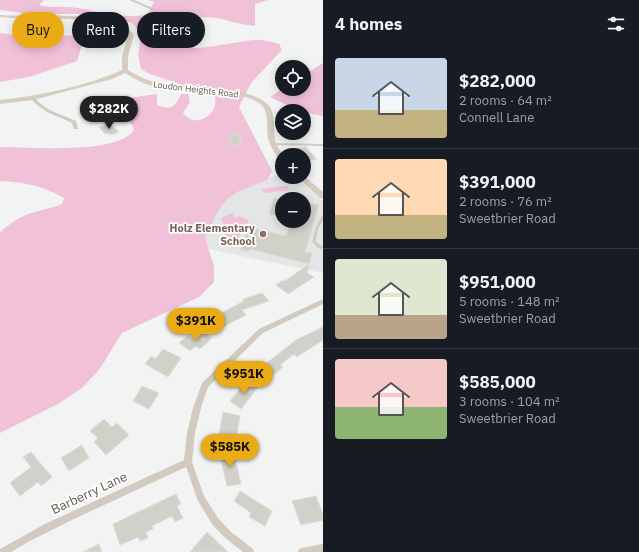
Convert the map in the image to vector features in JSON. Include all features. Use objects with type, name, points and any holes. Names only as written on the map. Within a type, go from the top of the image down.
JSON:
[{"type":"main road","points":[[0,16],[24,18],[86,18],[112,23],[127,28],[131,34],[125,56],[125,72],[110,78],[33,98],[0,102]]},
{"type":"main road","name":"Loudon Heights Road","points":[[125,72],[150,83],[162,86],[234,93],[257,99],[267,107],[270,115],[272,144]]},
{"type":"main road","points":[[272,144],[275,148]]},
{"type":"main road","points":[[309,184],[323,196]]},
{"type":"street","points":[[131,0],[153,9]]},
{"type":"street","points":[[33,98],[37,105],[45,110],[74,122],[76,128]]},
{"type":"street","points":[[272,144],[323,145]]},
{"type":"street","points":[[250,552],[227,534],[216,521],[201,498],[188,462],[191,433],[197,408],[205,385],[261,331],[323,301]]},
{"type":"street","name":"Barberry Lane","points":[[3,552],[29,536],[61,520],[188,462]]},
{"type":"street","points":[[302,552],[323,548]]},
{"type":"lane","points":[[323,217],[317,228],[314,241],[318,246],[323,248]]},
{"type":"shaded area","points":[[5,0],[44,0],[39,5],[50,7],[70,7],[100,12],[72,12],[72,14],[64,14],[64,12],[15,12],[0,10],[0,3]]},
{"type":"shaded area","points":[[148,0],[268,0],[255,4],[255,26],[205,17],[205,12],[149,12],[154,2]]},
{"type":"shaded area","points":[[129,16],[137,16],[137,28],[129,22]]},
{"type":"shaded area","points":[[0,33],[12,34],[12,48],[64,48],[64,35],[72,36],[72,48],[81,48],[77,61],[29,77],[0,82]]},
{"type":"shaded area","points":[[258,40],[279,44],[282,50],[251,83],[239,107],[272,171],[267,180],[237,192],[226,200],[218,211],[205,238],[214,266],[214,282],[199,297],[122,333],[99,370],[82,388],[58,404],[0,433],[0,232],[12,222],[30,213],[62,204],[64,198],[49,190],[34,185],[0,181],[0,147],[72,148],[110,143],[125,138],[134,130],[129,121],[120,114],[99,104],[115,100],[157,94],[157,105],[169,108],[177,102],[181,94],[188,94],[190,102],[183,113],[190,119],[198,120],[206,118],[212,112],[215,104],[215,96],[150,74],[141,69],[138,54],[139,48],[205,48]]},
{"type":"shaded area","points":[[323,63],[323,116],[311,114],[311,104],[284,104],[270,97],[275,94],[275,96],[311,96],[311,71]]},
{"type":"shaded area","name":"Holz Elementary School","points":[[275,176],[275,184],[303,184],[323,201],[323,273],[199,247],[221,186]]},
{"type":"shaded area","points":[[287,186],[290,190],[265,193],[261,189]]},
{"type":"shaded area","points":[[232,213],[235,218],[238,216],[249,220],[239,237],[232,239],[228,238],[223,232],[223,222],[221,218]]},
{"type":"building","points":[[110,124],[119,132],[110,135],[108,133],[105,134],[99,127]]},
{"type":"building","points":[[230,134],[239,134],[241,145],[231,145]]},
{"type":"building","points":[[311,153],[316,159],[311,160]]},
{"type":"building","points":[[274,198],[275,198],[275,215],[269,214]]},
{"type":"building","points":[[311,203],[319,205],[305,252],[312,253],[307,273],[314,277],[288,294],[276,285],[283,280],[285,281],[309,264],[250,249],[249,252],[240,250],[249,227],[286,236],[289,228],[311,228]]},
{"type":"building","points":[[262,293],[269,301],[242,310],[246,315],[223,327],[214,317],[244,301],[243,299]]},
{"type":"building","points":[[323,327],[323,340],[297,357],[294,354],[280,365],[283,367],[264,382],[254,373],[296,340]]},
{"type":"building","points":[[204,332],[212,338],[200,349],[196,346],[190,351],[179,343],[188,335],[195,340]]},
{"type":"building","points":[[163,349],[181,358],[168,377],[145,364],[151,356],[156,359]]},
{"type":"building","points":[[246,381],[258,387],[241,409],[230,401]]},
{"type":"building","points":[[142,386],[159,393],[149,409],[133,401]]},
{"type":"building","points":[[223,412],[240,416],[235,445],[218,441]]},
{"type":"building","points":[[104,419],[112,427],[117,423],[129,435],[106,455],[94,442],[98,438],[90,431]]},
{"type":"building","points":[[82,445],[89,458],[69,471],[61,458]]},
{"type":"building","points":[[233,450],[241,484],[227,486],[219,452]]},
{"type":"building","points":[[31,452],[52,477],[41,486],[38,482],[20,496],[10,483],[31,467],[23,457]]},
{"type":"building","points":[[240,491],[272,511],[265,526],[249,517],[251,513],[234,501]]},
{"type":"building","points":[[176,494],[181,504],[177,506],[183,518],[175,522],[172,516],[152,526],[153,529],[146,532],[148,538],[140,541],[138,537],[120,545],[113,524]]},
{"type":"building","points":[[316,496],[323,515],[323,520],[301,525],[292,501]]},
{"type":"building","points":[[207,532],[228,552],[190,552]]},
{"type":"building","points":[[99,544],[102,552],[83,552]]},
{"type":"place","name":"Holz Elementary School","points":[[263,234]]}]
